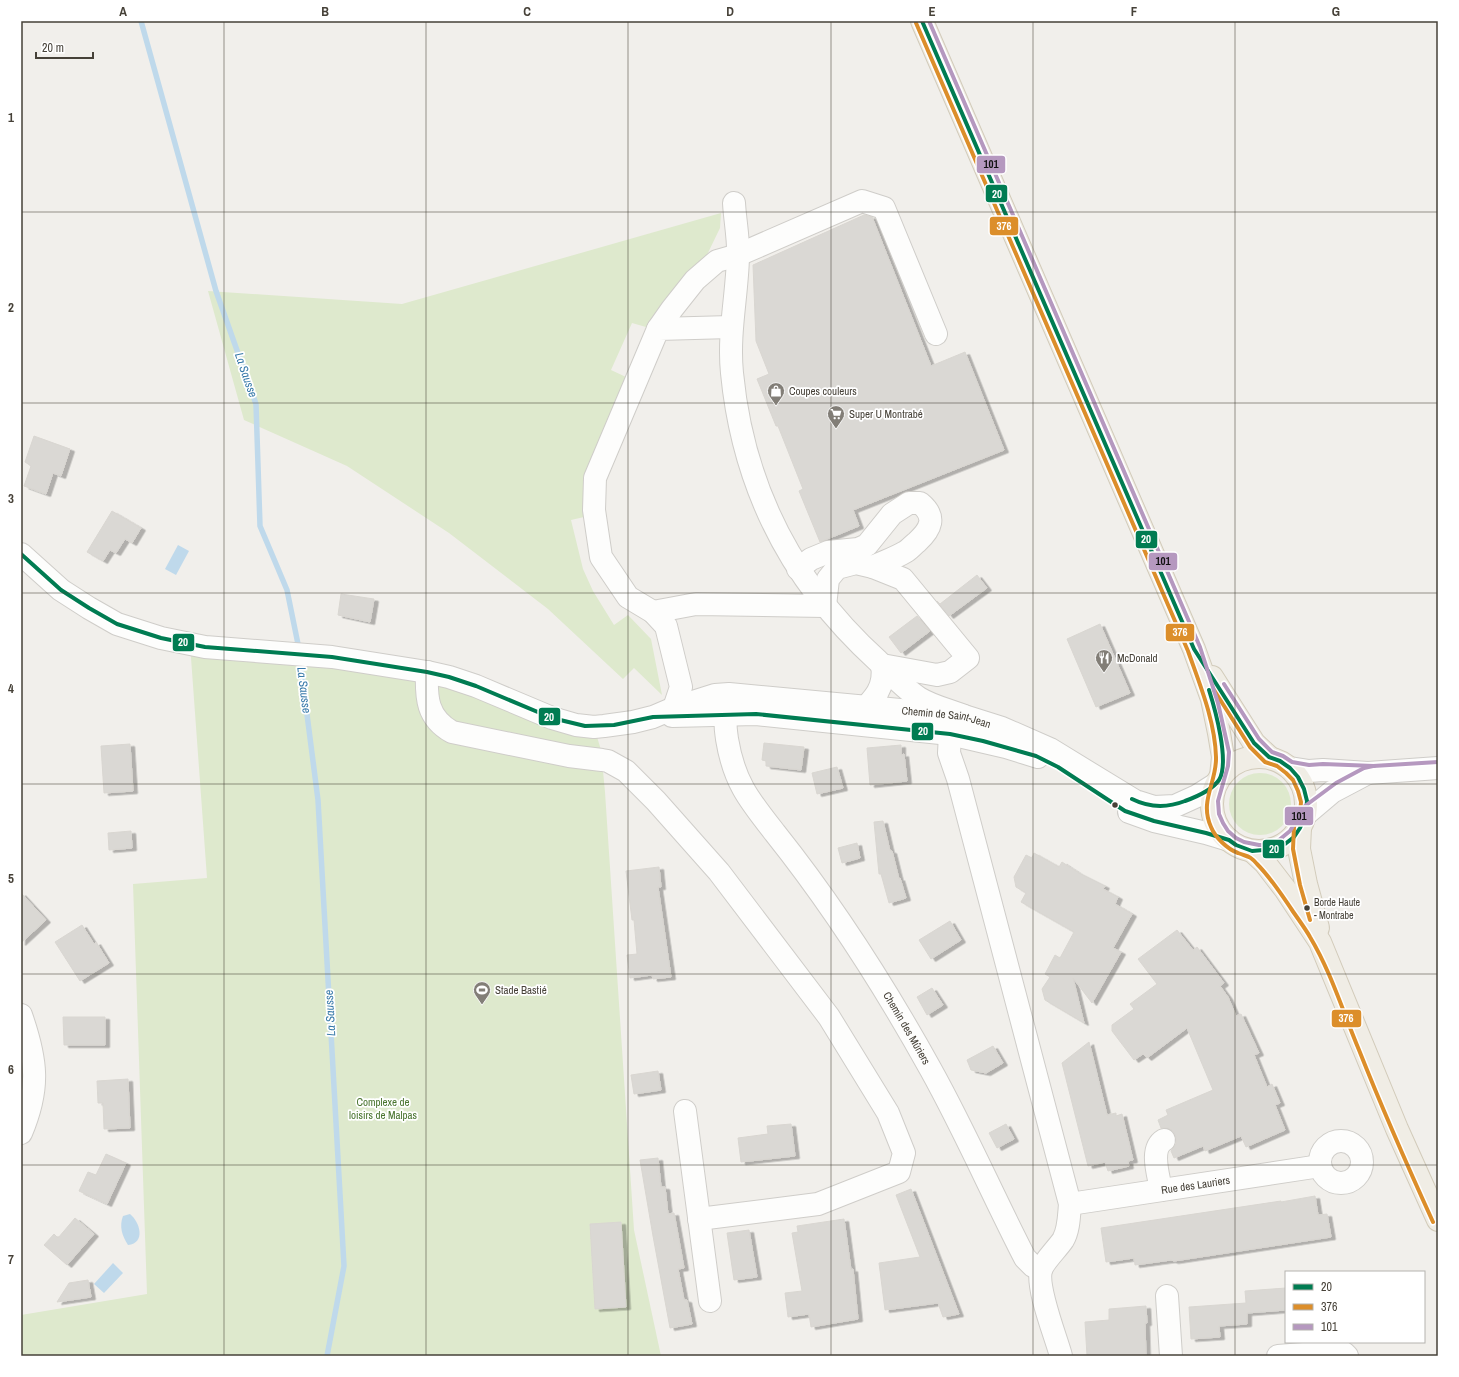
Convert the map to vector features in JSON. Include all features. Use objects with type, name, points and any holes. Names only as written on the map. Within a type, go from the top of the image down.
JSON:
[{"type":"main road","points":[[922,21],[1194,649],[1212,699],[1223,757],[1212,799],[1213,814],[1216,824],[1229,840],[1240,847],[1252,851],[1263,851],[1280,846],[1294,837],[1303,821]]},
{"type":"main road","points":[[1194,649],[1254,743],[1269,757]]},
{"type":"main road","points":[[1218,780],[1230,766],[1242,760],[1256,756],[1269,757],[1280,761],[1290,768],[1298,777],[1304,789],[1307,801],[1299,849],[1306,884],[1317,922],[1320,942]]},
{"type":"main road","points":[[1252,851],[1265,864],[1285,889],[1320,942],[1397,1129],[1438,1220]]},
{"type":"street","points":[[674,708],[681,687],[666,626],[653,612],[628,597],[601,557],[594,510],[595,478],[658,329],[672,309],[695,280],[717,261],[738,256],[862,201],[884,208],[936,334]]},
{"type":"street","points":[[734,203],[738,256],[736,298],[731,327],[732,371],[738,417],[751,469],[768,510],[798,568],[824,606],[859,645],[918,697],[964,716],[950,734],[949,753],[958,779],[1070,1204],[1064,1238],[1045,1262],[1041,1270],[1041,1282],[1044,1298],[1061,1356]]},
{"type":"street","points":[[658,329],[731,327]]},
{"type":"street","points":[[798,568],[811,559],[828,552],[858,549],[866,545],[892,514],[908,503],[920,503],[928,510],[931,517],[929,526],[922,536],[906,552],[873,567]]},
{"type":"street","name":"Chemin de Saint-Jean","points":[[21,554],[61,590],[89,608],[117,624],[161,638],[205,647],[311,655],[427,672],[476,686],[552,718],[576,725],[594,727],[604,726],[653,717],[713,710]]},
{"type":"street","points":[[824,606],[828,579],[837,568],[856,563],[873,567],[902,579],[968,658],[950,672],[937,675],[882,665]]},
{"type":"street","points":[[653,612],[696,604],[824,606]]},
{"type":"street","points":[[850,723],[879,692],[883,674],[882,665]]},
{"type":"street","points":[[427,672],[426,693],[430,707],[435,718],[442,726],[452,732],[569,756],[608,761],[626,771],[656,801],[718,872],[829,1017],[888,1113],[904,1153],[899,1172],[818,1204],[699,1219]]},
{"type":"street","points":[[681,687],[713,710]]},
{"type":"street","name":"Chemin de Saint-Jean","points":[[713,710],[715,695],[729,694],[964,716],[1002,728],[1050,749],[1135,801],[1154,807],[1175,806],[1198,796],[1218,780]]},
{"type":"street","name":"Chemin de Saint-Jean","points":[[653,717],[674,708],[713,710],[950,734],[983,741],[1036,756],[1058,767],[1125,811],[1154,821],[1229,840]]},
{"type":"street","name":"Chemin des Mûriers","points":[[713,710],[725,721],[730,758],[740,784],[751,802],[824,898],[869,965],[931,1070],[1025,1258],[1033,1266],[1041,1270]]},
{"type":"street","points":[[958,779],[964,755],[983,741]]},
{"type":"street","points":[[1290,768],[1309,771],[1323,770],[1368,773],[1438,768]]},
{"type":"street","points":[[1303,821],[1332,792],[1368,773]]},
{"type":"street","points":[[21,1015],[29,1038],[35,1070],[34,1093],[21,1133]]},
{"type":"street","points":[[685,1111],[710,1301]]},
{"type":"street","points":[[1161,1190],[1156,1160],[1156,1149],[1159,1143],[1164,1140]]},
{"type":"street","name":"Rue des Lauriers","points":[[1070,1204],[1320,1166]]},
{"type":"street","points":[[1167,1296],[1171,1356]]},
{"type":"street","points":[[1278,1356],[1329,1352],[1344,1353],[1347,1356]]},
{"type":"green space","points":[[721,213],[720,228],[706,257],[646,327],[632,323],[611,370],[626,377],[584,517],[571,520],[583,569],[593,591],[614,625],[628,615],[651,639],[662,695],[634,668],[623,679],[548,609],[449,533],[347,466],[244,420],[208,291],[402,304]]},
{"type":"green space","name":"Complexe de loisirs de Malpas","points":[[190,644],[386,665],[594,727],[601,750],[605,792],[634,1230],[661,1356],[21,1356],[21,1315],[147,1294],[133,884],[207,878]]},
{"type":"green space","points":[[1260,773],[1272,775],[1282,782],[1289,792],[1291,804],[1289,816],[1282,826],[1272,833],[1260,835],[1248,833],[1238,826],[1231,816],[1229,804],[1231,792],[1238,782],[1248,775]]},
{"type":"water","points":[[178,545],[189,551],[176,575],[165,569]]},
{"type":"water","points":[[130,1214],[139,1227],[140,1232],[137,1240],[128,1245],[123,1235],[121,1223],[123,1216]]},
{"type":"water","points":[[113,1263],[123,1273],[104,1293],[94,1284]]},
{"type":"building","points":[[864,215],[872,217],[931,366],[965,352],[1004,450],[853,510],[859,526],[820,542],[799,491],[803,489],[778,426],[776,426],[757,379],[769,374],[756,341],[753,265]]},
{"type":"building","points":[[34,436],[70,449],[61,476],[53,473],[46,494],[24,486],[31,466],[25,462]]},
{"type":"building","points":[[112,511],[141,528],[132,543],[125,539],[116,553],[110,550],[103,561],[87,552]]},
{"type":"building","points":[[977,575],[987,588],[949,616],[937,601],[940,604]]},
{"type":"building","points":[[341,594],[374,599],[370,622],[338,615]]},
{"type":"building","points":[[917,616],[930,631],[901,653],[889,637]]},
{"type":"building","points":[[1100,624],[1130,693],[1096,707],[1067,639]]},
{"type":"building","points":[[764,743],[804,747],[801,770],[766,766],[766,761],[762,760]]},
{"type":"building","points":[[130,744],[133,791],[104,793],[101,746]]},
{"type":"building","points":[[901,745],[901,755],[904,754],[907,781],[870,785],[867,748]]},
{"type":"building","points":[[837,767],[843,788],[817,794],[812,773]]},
{"type":"building","points":[[883,821],[890,851],[892,851],[899,879],[900,878],[906,898],[889,903],[881,874],[879,874],[874,822]]},
{"type":"building","points":[[131,831],[132,848],[109,850],[108,833]]},
{"type":"building","points":[[857,843],[860,858],[842,863],[838,848]]},
{"type":"building","points":[[1034,853],[1059,867],[1062,862],[1079,873],[1105,886],[1103,889],[1118,897],[1115,904],[1132,914],[1113,948],[1121,952],[1092,1003],[1073,978],[1084,1023],[1045,1000],[1042,989],[1050,977],[1045,974],[1055,955],[1060,958],[1074,932],[1021,902],[1026,893],[1016,887],[1014,877],[1026,855],[1032,858]]},
{"type":"building","points":[[659,867],[661,887],[658,887],[671,977],[653,979],[652,975],[630,978],[627,955],[637,954],[634,920],[632,920],[626,871]]},
{"type":"building","points":[[21,893],[46,920],[21,943]]},
{"type":"building","points":[[950,921],[961,940],[931,959],[919,940]]},
{"type":"building","points":[[82,925],[94,944],[96,942],[109,963],[80,981],[55,942]]},
{"type":"building","points":[[1177,930],[1193,950],[1197,947],[1224,983],[1220,986],[1228,997],[1236,1016],[1241,1014],[1259,1053],[1254,1055],[1267,1087],[1272,1084],[1280,1103],[1275,1105],[1285,1130],[1246,1147],[1241,1136],[1205,1151],[1203,1146],[1174,1158],[1171,1151],[1176,1144],[1176,1137],[1173,1131],[1168,1128],[1161,1128],[1158,1120],[1168,1115],[1166,1110],[1213,1090],[1187,1028],[1147,1058],[1143,1054],[1134,1060],[1112,1031],[1112,1025],[1134,1009],[1130,1004],[1157,984],[1138,959]]},
{"type":"building","points":[[932,988],[943,1005],[927,1015],[917,997]]},
{"type":"building","points":[[63,1017],[105,1017],[105,1045],[64,1045]]},
{"type":"building","points":[[1089,1042],[1107,1115],[1116,1113],[1116,1116],[1122,1114],[1133,1160],[1128,1161],[1129,1166],[1108,1171],[1105,1162],[1088,1166],[1062,1063]]},
{"type":"building","points":[[993,1046],[1003,1063],[986,1073],[971,1070],[967,1060]]},
{"type":"building","points":[[658,1071],[661,1090],[634,1094],[631,1075]]},
{"type":"building","points":[[128,1079],[130,1128],[104,1129],[103,1103],[98,1103],[97,1081]]},
{"type":"building","points":[[791,1124],[795,1156],[741,1162],[738,1138],[768,1134],[767,1126]]},
{"type":"building","points":[[1006,1124],[1014,1139],[997,1148],[989,1133]]},
{"type":"building","points":[[106,1154],[126,1163],[107,1204],[79,1191],[88,1172],[96,1175]]},
{"type":"building","points":[[658,1158],[661,1187],[665,1187],[668,1214],[674,1213],[684,1268],[678,1269],[684,1300],[687,1300],[692,1324],[670,1328],[640,1160]]},
{"type":"building","points":[[911,1189],[959,1314],[943,1317],[938,1303],[885,1310],[879,1263],[920,1257],[896,1195]]},
{"type":"building","points":[[1315,1196],[1318,1215],[1327,1214],[1331,1237],[1174,1261],[1171,1260],[1135,1265],[1134,1258],[1106,1262],[1101,1228]]},
{"type":"building","points":[[75,1218],[94,1234],[67,1265],[44,1245],[54,1234],[58,1238]]},
{"type":"building","points":[[844,1219],[851,1270],[853,1269],[858,1319],[811,1327],[809,1314],[788,1317],[785,1293],[802,1291],[792,1233],[798,1232],[797,1226]]},
{"type":"building","points":[[621,1222],[626,1307],[595,1309],[590,1224]]},
{"type":"building","points":[[749,1230],[757,1277],[734,1280],[727,1233]]},
{"type":"building","points":[[88,1280],[91,1297],[57,1302],[69,1283]]},
{"type":"building","points":[[1285,1288],[1285,1310],[1247,1313],[1247,1324],[1219,1326],[1220,1337],[1191,1339],[1189,1307],[1246,1303],[1245,1291]]},
{"type":"building","points":[[1146,1306],[1146,1356],[1087,1356],[1085,1322],[1109,1320],[1109,1309]]},
{"type":"waterway","name":"La Sausse","points":[[141,21],[216,291],[256,404],[260,526],[287,590],[299,649]]},
{"type":"waterway","name":"La Sausse","points":[[300,660],[318,800],[344,1266],[327,1356]]},
{"type":"transit line","name":"20","points":[[21,554],[61,590],[89,608],[117,624],[161,638],[205,647],[332,657],[427,672],[449,677],[476,686],[552,718],[585,726],[614,725],[653,717],[756,714],[950,734],[983,741],[1036,756],[1058,767],[1125,811],[1154,821],[1229,840],[1236,845],[1252,851],[1274,849],[1285,844],[1294,837],[1306,814],[1307,801],[1304,789],[1298,777],[1290,768],[1280,761],[1269,757],[1254,743],[1194,649],[922,21]]},
{"type":"transit line","name":"101","points":[[929,21],[1200,647],[1218,703],[1229,752],[1228,766],[1218,801],[1219,814],[1228,831],[1236,838],[1244,842],[1266,845],[1279,840],[1290,831],[1305,806],[1336,783],[1364,768],[1373,766],[1438,762]]},
{"type":"transit line","name":"376","points":[[916,23],[1188,651],[1206,703],[1215,744],[1216,766],[1209,792],[1207,809],[1211,827],[1215,835],[1226,846],[1250,858],[1262,869],[1280,892],[1310,937],[1331,978],[1386,1115],[1433,1222]]},
{"type":"transit line","name":"101","points":[[1224,684],[1259,739],[1272,752],[1283,756],[1292,762],[1309,765],[1323,764],[1374,766]]},
{"type":"transit line","name":"20","points":[[1132,799],[1145,804],[1158,806],[1172,805],[1204,793],[1219,780],[1222,772],[1222,749],[1218,722],[1209,690]]},
{"type":"transit line","name":"376","points":[[1214,690],[1250,747],[1265,762],[1277,766],[1286,773],[1293,780],[1298,791],[1301,802],[1300,813],[1294,827],[1293,849],[1300,885],[1310,920]]},
{"type":"place","name":"Coupes couleurs","points":[[776,406]]},
{"type":"place","name":"Super U Montrabé","points":[[836,429]]},
{"type":"place","name":"McDonald","points":[[1104,673]]},
{"type":"place","name":"Borde Haute - Montrabe","points":[[1307,908]]},
{"type":"place","name":"Stade Bastié","points":[[482,1005]]}]
